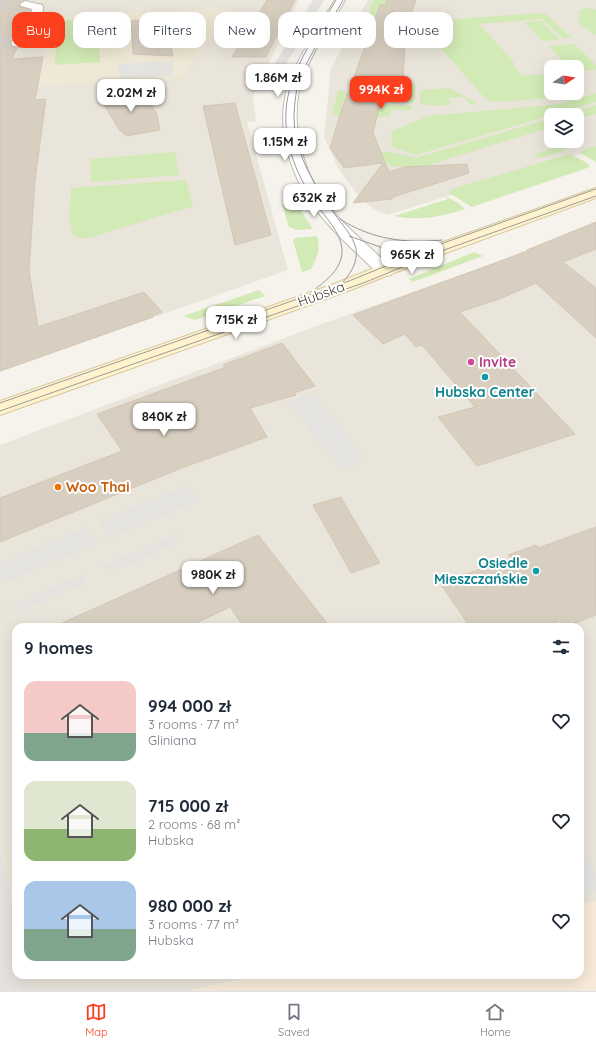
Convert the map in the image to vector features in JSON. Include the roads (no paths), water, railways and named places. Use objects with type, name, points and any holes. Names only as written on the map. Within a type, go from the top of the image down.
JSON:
[{"type":"street","points":[[340,0],[297,77],[291,94],[290,132],[294,150],[301,168],[315,196],[332,220],[385,271]]},
{"type":"street","points":[[25,4],[38,7],[37,12]]},
{"type":"street","name":"Hubska","points":[[0,408],[385,271],[429,253],[596,193]]},
{"type":"tunnel","points":[[0,5],[25,4]]},
{"type":"tunnel","points":[[0,43],[12,43]]},
{"type":"tram line","points":[[314,290],[329,278],[337,268],[342,256],[342,249],[336,231],[310,195],[298,173],[287,137],[286,112],[288,98],[297,69],[304,54],[336,0]]},
{"type":"tram line","points":[[343,0],[304,67],[297,90],[294,113],[297,140],[306,166],[319,190],[351,237]]},
{"type":"tram line","points":[[0,403],[349,281],[435,246],[596,189]]},
{"type":"tram line","points":[[0,411],[366,282],[444,250],[596,196]]},
{"type":"tram line","points":[[340,219],[364,231],[389,238],[415,241],[442,240]]},
{"type":"tram line","points":[[343,282],[349,275],[356,258],[355,244],[351,237]]},
{"type":"tram line","points":[[351,237],[383,248],[419,251]]},
{"type":"place","name":"Invite","points":[[471,362]]},
{"type":"place","name":"Hubska Center","points":[[485,377]]},
{"type":"place","name":"Woo Thai","points":[[58,487]]},
{"type":"place","name":"Osiedle Mieszczańskie","points":[[536,571]]}]
